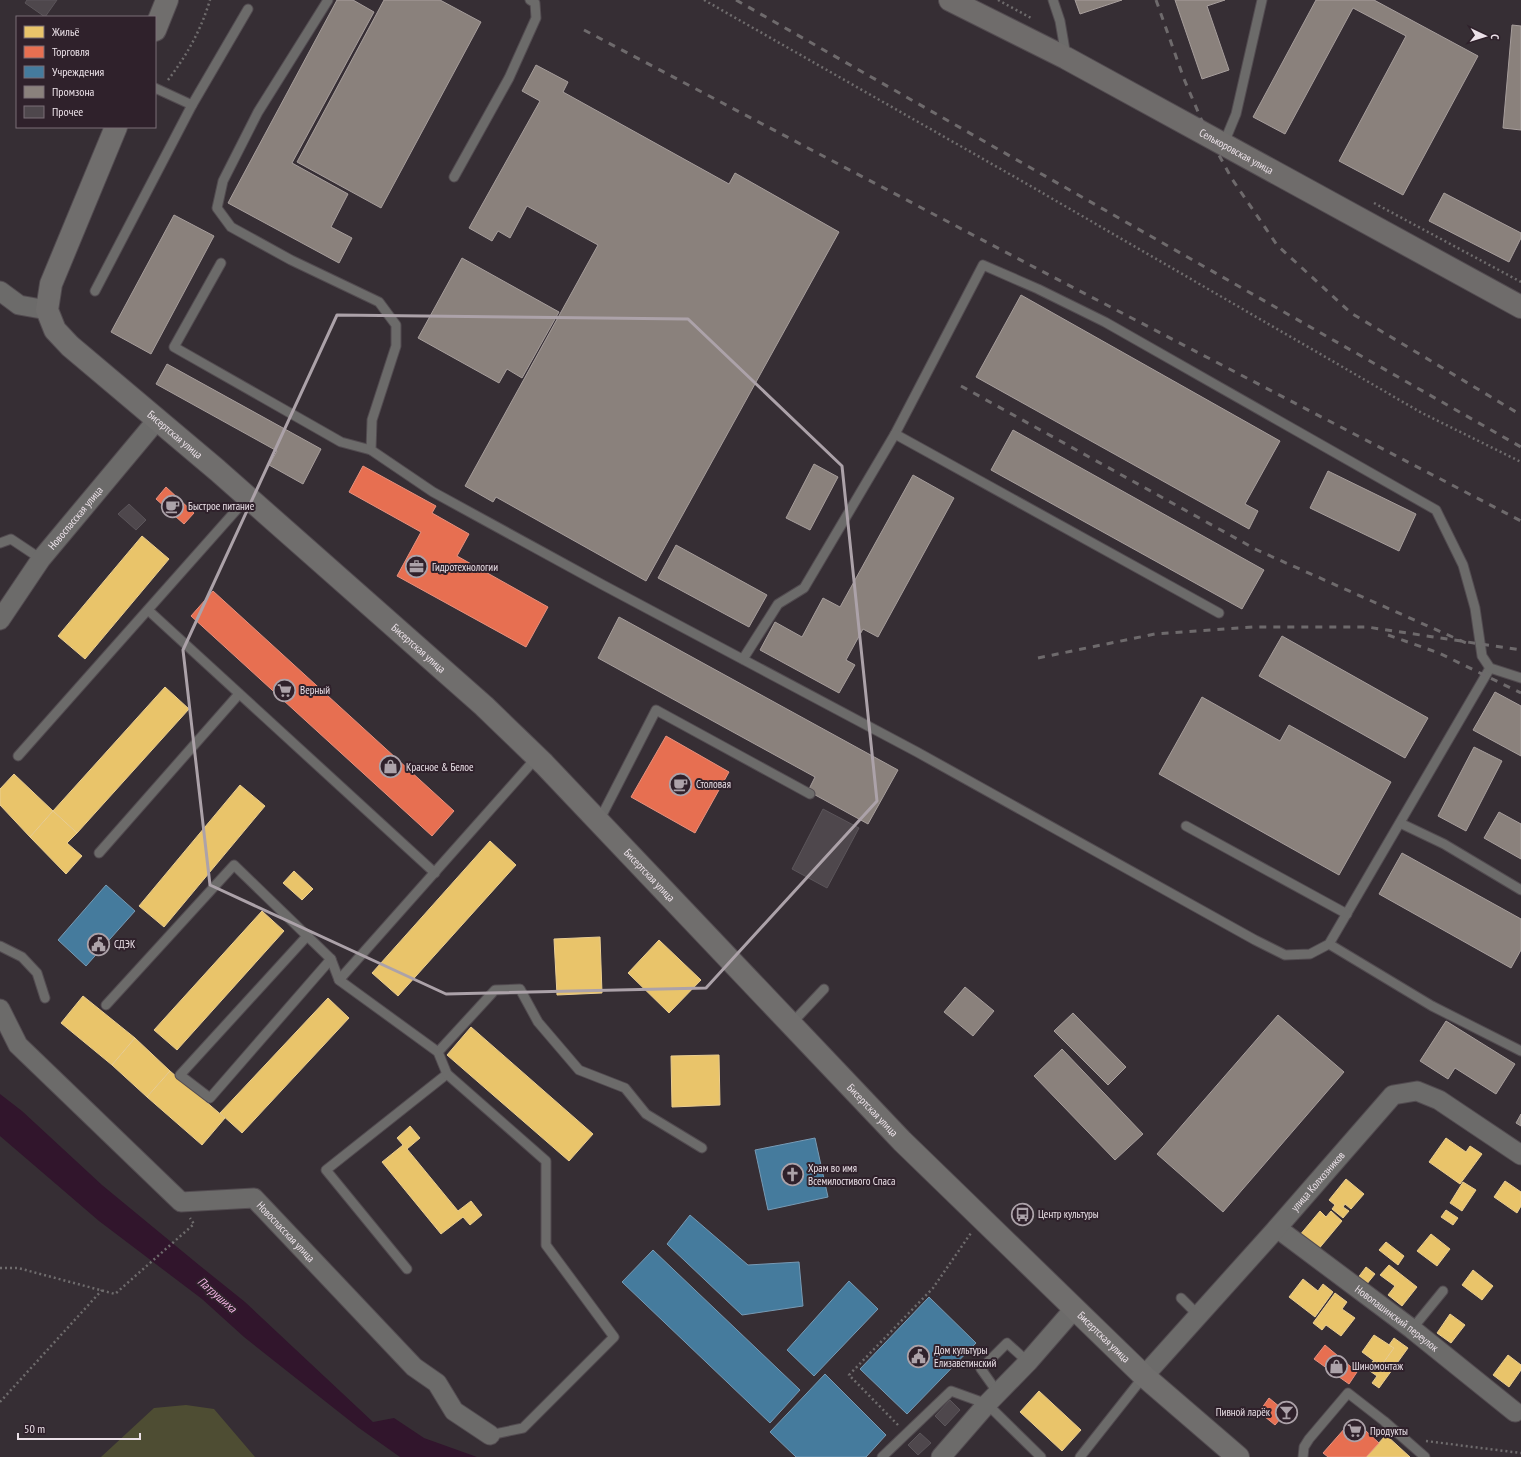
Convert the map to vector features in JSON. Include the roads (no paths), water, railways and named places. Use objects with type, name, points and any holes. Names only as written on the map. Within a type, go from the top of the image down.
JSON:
[{"type":"main road","points":[[156,28],[167,0]]},
{"type":"main road","name":"Селькоровская улица","points":[[950,0],[1066,58],[1224,143],[1521,307]]},
{"type":"main road","points":[[47,310],[51,284],[116,128]]},
{"type":"main road","name":"Бисертская улица","points":[[47,310],[55,330],[70,346],[247,498],[484,706],[537,757],[790,1025],[902,1141],[1144,1376],[1238,1457]]},
{"type":"street","points":[[0,291],[19,306],[47,310]]},
{"type":"street","name":"Новоспасская улица","points":[[0,620],[41,559],[157,420]]},
{"type":"street","name":"Новоспасская улица","points":[[0,1009],[18,1045],[181,1202],[254,1198],[414,1367],[437,1383],[454,1411],[490,1435]]},
{"type":"street","name":"улица Колхозников","points":[[1144,1376],[1277,1228],[1393,1095],[1417,1091],[1440,1100],[1521,1156]]},
{"type":"street","name":"Новопашинский переулок","points":[[1277,1228],[1412,1329],[1515,1412]]},
{"type":"street","points":[[941,1457],[1075,1308]]},
{"type":"lane","points":[[328,0],[258,112],[223,181],[217,208],[231,227],[291,260],[379,302],[396,325],[396,346],[372,420],[371,450]]},
{"type":"lane","points":[[454,177],[509,78],[536,18],[535,3],[530,0]]},
{"type":"lane","points":[[1053,0],[1060,21],[1066,58]]},
{"type":"lane","points":[[1224,143],[1236,114],[1262,0]]},
{"type":"lane","points":[[95,291],[192,105],[248,9]]},
{"type":"lane","points":[[158,89],[192,105]]},
{"type":"lane","points":[[221,264],[174,347],[342,442],[371,450],[433,492],[917,752],[1255,940],[1285,955],[1310,954],[1329,944],[1490,668]]},
{"type":"lane","points":[[742,659],[778,604],[804,588],[895,434],[983,265],[1038,289],[1105,322],[1436,510],[1463,565],[1476,608],[1482,656],[1490,668],[1521,678]]},
{"type":"lane","points":[[895,434],[1219,613]]},
{"type":"lane","points":[[18,756],[247,498]]},
{"type":"lane","points":[[0,543],[11,539],[41,559]]},
{"type":"lane","points":[[148,610],[435,873]]},
{"type":"lane","points":[[99,853],[239,694]]},
{"type":"lane","points":[[598,822],[656,710],[810,794]]},
{"type":"lane","points":[[339,980],[537,757]]},
{"type":"lane","points":[[1400,823],[1444,844],[1521,890]]},
{"type":"lane","points":[[1186,826],[1347,914]]},
{"type":"lane","points":[[106,1005],[234,866],[308,935],[331,959],[339,980],[438,1052],[447,1074],[546,1161],[546,1245],[614,1337],[523,1428],[490,1435]]},
{"type":"lane","points":[[308,935],[180,1075],[210,1098],[331,959]]},
{"type":"lane","points":[[1329,944],[1432,1006],[1521,1051]]},
{"type":"lane","points":[[0,946],[22,957],[37,973],[45,998]]},
{"type":"lane","points":[[438,1052],[495,990],[520,989],[538,1022],[579,1070],[625,1088],[646,1114],[702,1148]]},
{"type":"lane","points":[[790,1025],[824,989]]},
{"type":"lane","points":[[407,1268],[326,1170],[447,1074]]},
{"type":"lane","points":[[1412,1329],[1443,1292]]},
{"type":"lane","points":[[1181,1298],[1199,1316]]},
{"type":"lane","points":[[1028,1362],[1007,1343],[981,1369],[993,1398],[1041,1457]]},
{"type":"lane","points":[[1080,1457],[1144,1376]]},
{"type":"lane","points":[[882,1457],[951,1391],[993,1398]]},
{"type":"lane","points":[[1302,1457],[1304,1447],[1309,1439],[1348,1393],[1384,1421],[1425,1457]]},
{"type":"water","name":"Патрушиха","points":[[0,1094],[22,1111],[102,1185],[245,1302],[373,1422],[394,1418],[424,1438],[477,1457],[400,1457],[359,1428],[244,1337],[202,1299],[99,1221],[0,1136]]},
{"type":"railway","points":[[736,0],[1521,447]]},
{"type":"railway","points":[[1156,0],[1184,79],[1208,135],[1232,179],[1277,245],[1351,313],[1521,415]]},
{"type":"railway","points":[[584,30],[1521,521]]},
{"type":"railway","points":[[961,386],[1257,550],[1466,643]]},
{"type":"railway","points":[[1038,658],[1155,634],[1254,627],[1367,627],[1521,650]]},
{"type":"railway","points":[[1388,635],[1439,653],[1521,693]]},
{"type":"place","name":"Быстрое питание","points":[[172,506]]},
{"type":"place","name":"Гидротехнологии","points":[[416,567]]},
{"type":"place","name":"Верный","points":[[285,690]]},
{"type":"place","name":"Красное & Белое","points":[[391,767]]},
{"type":"place","name":"Столовая","points":[[680,784]]},
{"type":"place","name":"СДЭК","points":[[98,944]]},
{"type":"place","name":"Храм во имя Всемилостивого Спаса","points":[[792,1174]]},
{"type":"place","name":"Центр культуры","points":[[1023,1214]]},
{"type":"place","name":"Дом культуры Елизаветинский","points":[[918,1356]]},
{"type":"place","name":"Шиномонтаж","points":[[1337,1366]]},
{"type":"place","name":"Пивной ларёк","points":[[1286,1412]]},
{"type":"place","name":"Продукты","points":[[1354,1431]]}]
